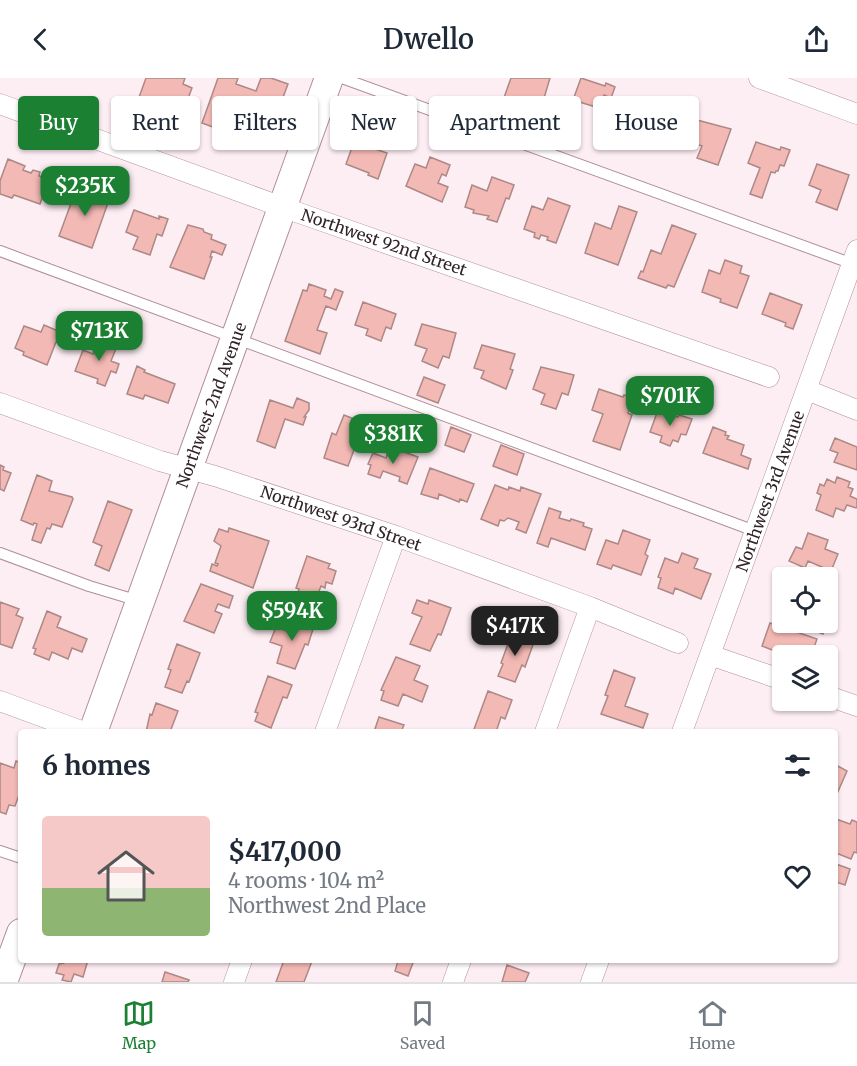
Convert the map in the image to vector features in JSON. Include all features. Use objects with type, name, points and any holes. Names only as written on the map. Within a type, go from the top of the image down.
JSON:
[{"type":"street","name":"Northwest 2nd Avenue","points":[[94,729],[330,78]]},
{"type":"street","points":[[759,78],[857,114]]},
{"type":"street","name":"Northwest 92nd Street","points":[[0,104],[282,207],[769,377]]},
{"type":"street","name":"Northwest 3rd Avenue","points":[[683,729],[855,257]]},
{"type":"street","points":[[807,390],[857,410]]},
{"type":"street","name":"Northwest 93rd Street","points":[[0,403],[160,461],[215,476],[396,536],[678,642]]},
{"type":"street","points":[[326,729],[396,536]]},
{"type":"street","points":[[545,729],[590,607]]},
{"type":"street","points":[[710,655],[772,676]]},
{"type":"street","points":[[838,699],[857,706]]},
{"type":"street","points":[[0,702],[76,729]]},
{"type":"street","points":[[3,982],[18,941]]},
{"type":"street","points":[[234,982],[241,963]]},
{"type":"street","points":[[453,982],[460,963]]},
{"type":"street","points":[[591,982],[598,963]]},
{"type":"lane","points":[[342,78],[855,257]]},
{"type":"lane","points":[[0,251],[755,531]]},
{"type":"lane","points":[[0,554],[139,602]]},
{"type":"lane","points":[[0,851],[18,857]]},
{"type":"building","points":[[146,78],[185,78],[183,84],[192,88],[189,96],[139,96]]},
{"type":"building","points":[[218,78],[238,78],[236,84],[256,91],[261,78],[271,78],[288,84],[284,96],[212,96],[212,127],[202,123]]},
{"type":"building","points":[[511,78],[550,78],[545,96],[505,96]]},
{"type":"building","points":[[581,78],[615,87],[612,96],[593,96],[593,106],[581,102],[581,96],[574,96]]},
{"type":"building","points":[[699,121],[731,129],[718,165],[697,158],[702,146],[699,145]]},
{"type":"building","points":[[756,142],[780,150],[781,147],[790,150],[784,166],[780,165],[775,173],[771,172],[762,198],[750,194],[760,168],[748,163]]},
{"type":"building","points":[[351,150],[378,150],[387,153],[378,179],[346,164]]},
{"type":"building","points":[[430,157],[450,165],[446,176],[442,174],[438,183],[448,187],[442,202],[406,186],[415,164],[426,168]]},
{"type":"building","points":[[8,159],[25,166],[23,170],[31,173],[33,170],[40,172],[39,176],[49,179],[40,204],[14,195],[12,198],[0,194],[0,181]]},
{"type":"building","points":[[817,164],[849,175],[837,210],[816,202],[821,190],[809,185]]},
{"type":"building","points":[[492,177],[514,185],[509,199],[506,198],[497,222],[487,219],[489,216],[473,213],[474,210],[465,207],[472,185],[487,191]]},
{"type":"building","points":[[77,187],[110,197],[92,248],[59,236]]},
{"type":"building","points":[[548,198],[570,206],[556,243],[541,235],[539,239],[534,237],[535,233],[524,229],[532,206],[543,210]]},
{"type":"building","points":[[619,206],[637,212],[618,265],[585,253],[595,223],[611,229]]},
{"type":"building","points":[[134,210],[159,219],[159,216],[168,219],[162,236],[157,234],[150,255],[133,249],[138,237],[126,232]]},
{"type":"building","points":[[188,225],[203,229],[204,232],[212,235],[211,239],[226,245],[222,255],[212,251],[204,279],[170,267]]},
{"type":"building","points":[[672,225],[696,234],[674,287],[668,285],[666,288],[638,278],[641,271],[643,272],[651,250],[661,254]]},
{"type":"building","points":[[725,260],[742,266],[740,273],[749,276],[737,308],[702,292],[709,270],[720,274]]},
{"type":"building","points":[[309,284],[326,290],[324,296],[331,299],[335,289],[343,292],[336,310],[326,306],[317,330],[327,333],[320,354],[285,341],[303,290],[307,291]]},
{"type":"building","points":[[770,293],[802,305],[793,329],[785,326],[786,323],[762,314]]},
{"type":"building","points":[[363,302],[396,314],[391,329],[386,327],[381,341],[366,335],[368,329],[355,325]]},
{"type":"building","points":[[422,324],[456,333],[449,358],[443,356],[438,368],[422,361],[427,349],[415,345]]},
{"type":"building","points":[[44,325],[58,331],[59,327],[65,329],[60,343],[56,342],[47,365],[23,355],[24,352],[15,348],[24,326],[41,332]]},
{"type":"building","points":[[99,339],[117,346],[111,361],[119,364],[116,373],[111,371],[105,386],[97,383],[98,379],[75,371],[83,350],[93,354]]},
{"type":"building","points":[[482,345],[515,354],[510,369],[513,370],[506,389],[481,378],[484,371],[474,368]]},
{"type":"building","points":[[137,366],[145,370],[144,372],[175,384],[168,403],[145,395],[143,399],[127,394]]},
{"type":"building","points":[[541,367],[574,375],[568,395],[562,393],[556,409],[541,404],[545,394],[533,389]]},
{"type":"building","points":[[424,377],[445,385],[438,403],[417,395]]},
{"type":"building","points":[[599,389],[633,398],[628,413],[632,415],[620,450],[593,441],[603,414],[592,410]]},
{"type":"building","points":[[297,398],[309,403],[309,410],[304,417],[306,417],[303,425],[285,419],[275,448],[257,441],[270,400],[293,408]]},
{"type":"building","points":[[658,410],[692,419],[686,435],[681,434],[678,442],[673,440],[670,446],[660,442],[662,436],[650,432]]},
{"type":"building","points":[[344,415],[364,423],[348,466],[324,458],[332,433],[336,435]]},
{"type":"building","points":[[451,427],[471,435],[464,452],[445,445]]},
{"type":"building","points":[[713,427],[726,432],[725,435],[729,436],[727,439],[744,445],[741,455],[751,459],[748,469],[703,453]]},
{"type":"building","points":[[835,438],[857,447],[857,470],[834,462],[838,453],[830,450]]},
{"type":"building","points":[[501,445],[524,454],[517,475],[493,466]]},
{"type":"building","points":[[390,447],[418,457],[407,484],[399,481],[400,477],[383,471],[380,478],[368,474],[371,465],[368,464],[373,453],[386,458]]},
{"type":"building","points":[[0,465],[4,467],[3,470],[11,473],[4,491],[0,489]]},
{"type":"building","points":[[430,468],[474,484],[467,502],[460,499],[459,502],[439,494],[438,499],[421,494]]},
{"type":"building","points":[[37,475],[52,481],[49,491],[73,499],[62,527],[52,524],[50,529],[47,528],[41,543],[32,540],[37,524],[33,525],[21,520]]},
{"type":"building","points":[[837,477],[850,482],[848,487],[853,489],[850,496],[857,499],[857,507],[847,505],[844,511],[836,508],[833,517],[816,510],[821,495],[817,493],[820,484],[824,486],[827,479],[835,483]]},
{"type":"building","points":[[495,485],[508,490],[509,487],[520,491],[521,487],[541,494],[526,533],[516,529],[519,522],[508,518],[504,521],[500,520],[498,526],[481,519]]},
{"type":"building","points":[[108,501],[132,510],[109,571],[95,565],[102,546],[93,542]]},
{"type":"building","points":[[549,508],[561,512],[559,518],[584,523],[583,526],[592,529],[585,550],[551,538],[548,547],[537,543]]},
{"type":"building","points":[[229,528],[269,541],[253,588],[210,571],[212,564],[217,566],[218,564],[215,563],[221,546],[214,541],[219,529],[228,532]]},
{"type":"building","points":[[623,530],[650,540],[645,554],[648,556],[641,575],[613,565],[611,569],[597,564],[606,540],[618,544]]},
{"type":"building","points":[[808,533],[828,540],[825,549],[838,554],[833,567],[822,567],[808,561],[805,567],[803,567],[789,561],[796,547],[802,549]]},
{"type":"building","points":[[682,553],[698,559],[694,568],[711,574],[701,599],[675,588],[673,594],[658,588],[661,578],[658,577],[665,558],[678,563]]},
{"type":"building","points":[[307,556],[330,564],[328,568],[336,571],[332,584],[326,582],[325,588],[321,586],[316,599],[320,600],[317,609],[295,602],[299,589],[296,588]]},
{"type":"building","points":[[201,584],[233,596],[229,608],[218,604],[215,611],[222,614],[214,633],[184,621]]},
{"type":"building","points":[[417,600],[428,604],[429,600],[451,608],[441,635],[438,634],[430,651],[410,644],[422,617],[412,613]]},
{"type":"building","points":[[0,602],[19,609],[16,615],[23,618],[12,648],[0,644]]},
{"type":"building","points":[[47,611],[61,617],[57,627],[87,639],[82,652],[72,648],[68,659],[52,652],[49,660],[34,654],[36,649],[33,648]]},
{"type":"building","points":[[292,618],[314,626],[308,645],[305,644],[295,669],[277,663],[282,646],[270,642],[276,627],[287,631]]},
{"type":"building","points":[[770,623],[772,624],[772,633],[799,633],[817,639],[815,645],[772,645],[772,650],[762,646]]},
{"type":"building","points":[[512,633],[534,642],[525,667],[522,665],[515,682],[498,676]]},
{"type":"building","points":[[177,644],[200,653],[189,682],[187,681],[182,693],[165,687],[171,670],[168,669]]},
{"type":"building","points":[[396,657],[420,666],[414,680],[428,686],[422,702],[403,694],[398,706],[381,700],[384,691],[381,690]]},
{"type":"building","points":[[614,670],[635,678],[625,706],[648,714],[643,728],[601,714]]},
{"type":"building","points":[[268,676],[292,685],[287,698],[283,697],[271,728],[255,721],[258,713],[255,712]]},
{"type":"building","points":[[488,691],[512,700],[505,719],[501,717],[497,729],[474,729]]},
{"type":"building","points":[[156,703],[178,711],[171,729],[147,729],[150,714],[152,715]]},
{"type":"building","points":[[379,717],[404,725],[402,729],[375,729]]},
{"type":"building","points":[[16,761],[18,762],[18,798],[15,806],[9,805],[6,814],[0,812],[0,763],[14,768]]},
{"type":"building","points":[[838,766],[847,771],[838,791]]},
{"type":"building","points":[[838,820],[850,824],[852,820],[857,822],[857,853],[854,852],[851,859],[838,854]]},
{"type":"building","points":[[838,865],[850,869],[845,885],[838,883]]},
{"type":"building","points":[[87,963],[83,977],[74,974],[71,982],[62,980],[64,975],[56,973],[59,964]]},
{"type":"building","points":[[283,963],[311,963],[304,982],[276,982]]},
{"type":"building","points":[[397,963],[413,963],[408,976],[395,971]]},
{"type":"building","points":[[507,965],[529,973],[525,982],[502,982]]},
{"type":"building","points":[[165,972],[189,980],[188,982],[162,982]]}]
